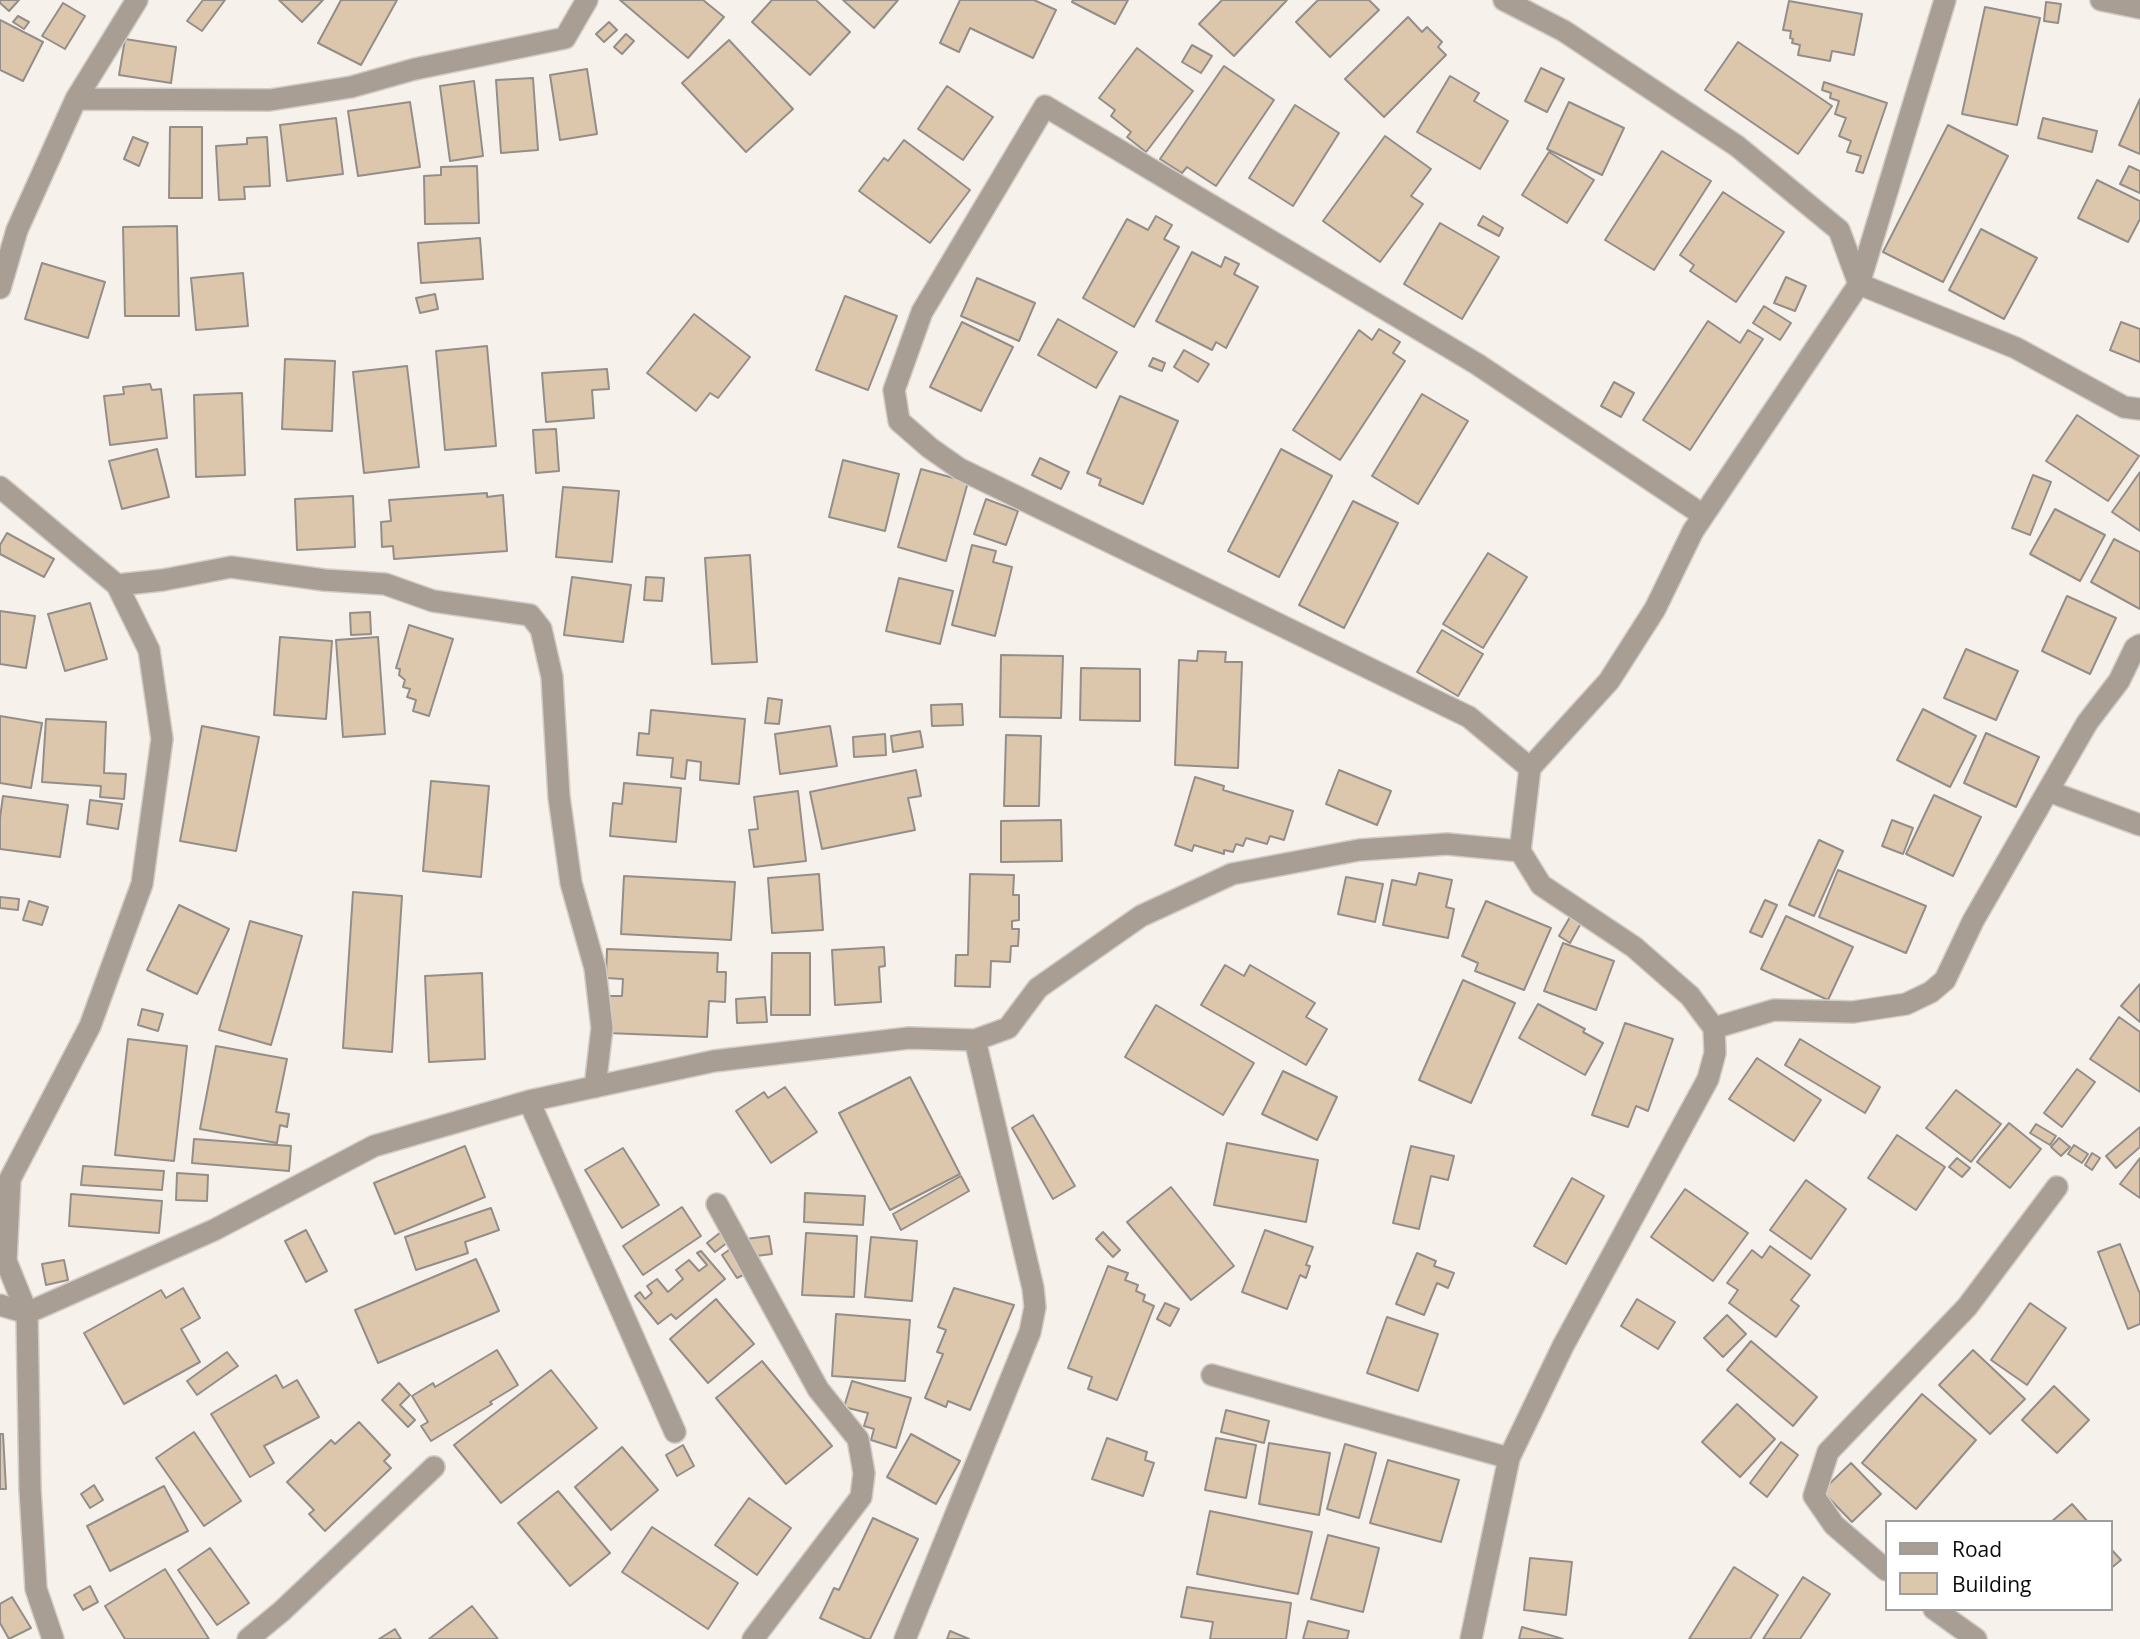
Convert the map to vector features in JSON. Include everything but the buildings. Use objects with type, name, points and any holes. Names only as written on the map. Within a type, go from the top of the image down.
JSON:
[{"type":"street","points":[[0,288],[18,230],[76,99],[137,0]]},
{"type":"street","points":[[76,99],[270,100],[351,87],[415,69],[565,38],[587,0]]},
{"type":"street","points":[[1504,0],[1535,8],[1564,31],[1737,146],[1839,230],[1859,284],[2016,348],[2124,407],[2140,409]]},
{"type":"street","points":[[1471,1639],[1509,1458],[1563,1346],[1708,1079],[1715,1053],[1714,1028],[1690,996],[1634,947],[1541,885],[1520,850],[1530,768],[1609,681],[1655,609],[1703,515],[1859,284],[1945,0]]},
{"type":"street","points":[[2101,0],[2140,8]]},
{"type":"street","points":[[1530,768],[1469,717],[960,469],[899,421],[894,390],[922,312],[1045,106],[1477,364],[1703,515]]},
{"type":"street","points":[[0,487],[117,585],[149,650],[162,739],[142,884],[90,1026],[10,1179],[6,1261],[27,1312],[30,1489],[36,1589],[53,1639]]},
{"type":"street","points":[[117,585],[163,580],[231,567],[324,580],[385,584],[433,601],[530,615],[541,629],[552,677],[559,797],[571,883],[595,968],[602,1028],[595,1087]]},
{"type":"street","points":[[1714,1028],[1774,1010],[1853,1012],[1906,1004],[1931,992],[1945,980],[1973,921],[2087,723],[2119,681],[2135,648],[2140,645]]},
{"type":"street","points":[[2048,791],[2140,825]]},
{"type":"street","points":[[0,1305],[27,1312],[214,1230],[374,1146],[529,1101],[713,1061],[909,1038],[975,1040],[1008,1028],[1038,988],[1142,916],[1232,874],[1359,850],[1447,844],[1520,850]]},
{"type":"street","points":[[905,1639],[1030,1332],[1035,1307],[975,1040]]},
{"type":"street","points":[[529,1101],[675,1432]]},
{"type":"street","points":[[1884,1568],[1834,1525],[1814,1496],[1828,1452],[1967,1307],[2057,1187]]},
{"type":"street","points":[[717,1204],[818,1389],[858,1439],[864,1473],[860,1497],[753,1639]]},
{"type":"street","points":[[1212,1375],[1509,1458]]},
{"type":"street","points":[[248,1639],[282,1611],[434,1467]]},
{"type":"street","points":[[1937,1611],[1976,1639]]}]
